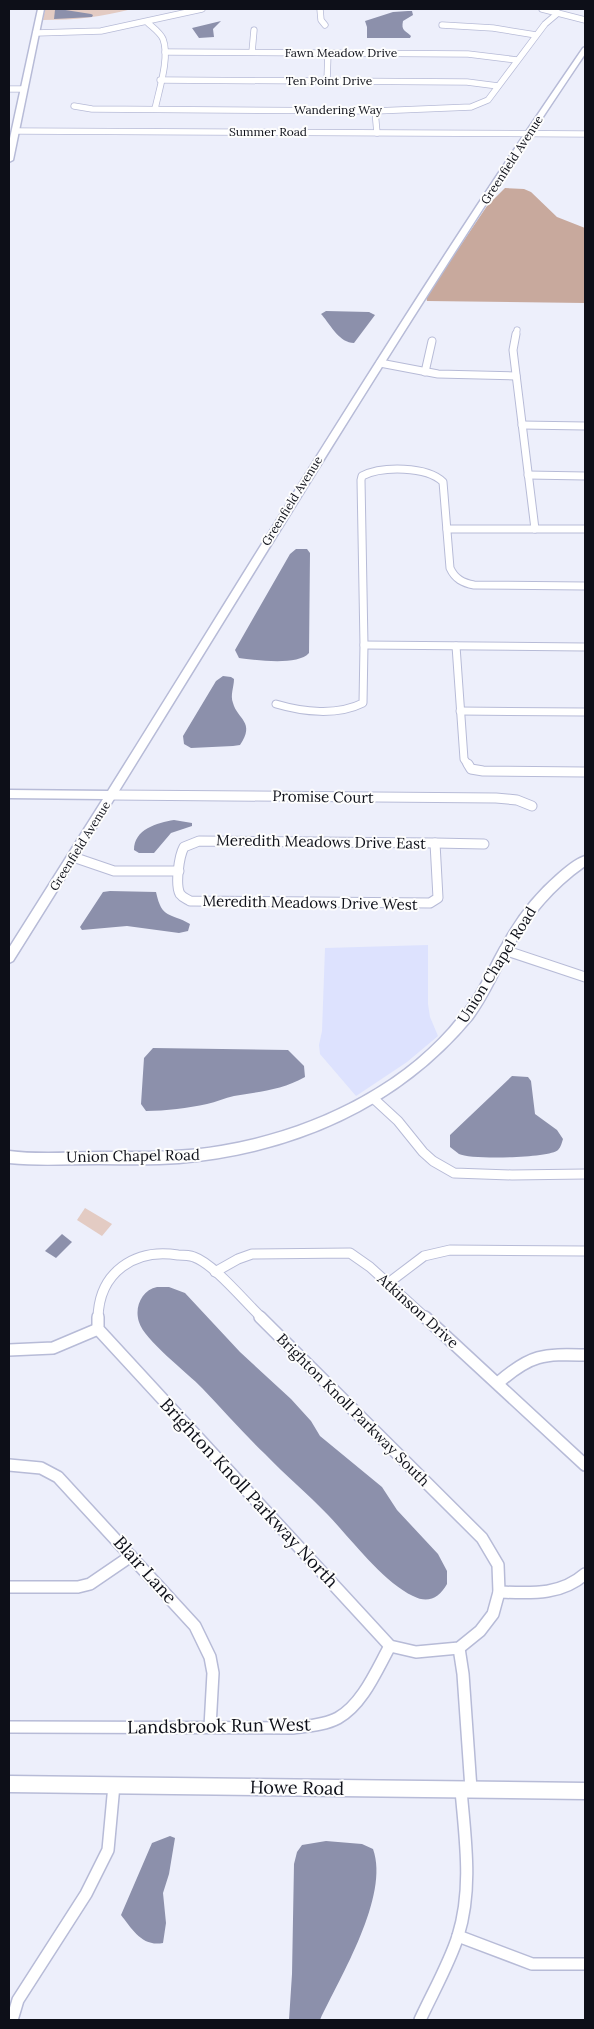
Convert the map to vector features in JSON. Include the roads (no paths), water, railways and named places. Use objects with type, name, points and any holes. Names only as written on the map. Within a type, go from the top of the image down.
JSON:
[{"type":"main road","points":[[9,160],[12,131],[24,89],[41,9]]},
{"type":"main road","name":"Greenfield Avenue","points":[[9,958],[74,857],[322,452],[585,49]]},
{"type":"main road","points":[[9,794],[112,795]]},
{"type":"main road","name":"Union Chapel Road","points":[[9,1157],[152,1158],[206,1154],[281,1138],[342,1115],[373,1098],[406,1076],[452,1034],[484,991],[504,950],[529,912],[560,879],[585,860]]},
{"type":"main road","name":"Howe Road","points":[[9,1784],[585,1791]]},
{"type":"street","points":[[36,33],[101,31],[202,9]]},
{"type":"street","points":[[320,9],[321,20],[325,25]]},
{"type":"street","points":[[542,9],[585,20]]},
{"type":"street","name":"Wandering Way","points":[[74,106],[92,109],[375,111],[441,110],[471,107],[488,100],[536,35],[558,13]]},
{"type":"street","points":[[146,22],[161,36],[165,52],[155,109]]},
{"type":"street","points":[[442,25],[490,28],[536,35]]},
{"type":"street","points":[[252,52],[254,30]]},
{"type":"street","name":"Fawn Meadow Drive","points":[[165,52],[476,54],[517,60]]},
{"type":"street","points":[[327,81],[328,53]]},
{"type":"street","name":"Ten Point Drive","points":[[160,80],[467,82],[498,86]]},
{"type":"street","points":[[9,89],[24,89]]},
{"type":"street","points":[[375,111],[377,133]]},
{"type":"street","points":[[535,124],[540,129],[554,134]]},
{"type":"street","name":"Summer Road","points":[[12,131],[585,134]]},
{"type":"street","points":[[517,330],[513,350],[535,529]]},
{"type":"street","points":[[425,372],[432,341]]},
{"type":"street","points":[[380,363],[425,372],[516,376]]},
{"type":"street","points":[[522,425],[585,426]]},
{"type":"street","points":[[276,704],[290,709],[349,710],[363,703],[364,645],[361,480],[362,476],[372,471],[419,471],[434,473],[444,482],[450,568],[454,576],[467,584],[585,586]]},
{"type":"street","points":[[528,475],[585,476]]},
{"type":"street","points":[[447,529],[585,529]]},
{"type":"street","points":[[364,645],[585,647]]},
{"type":"street","points":[[456,646],[464,759],[471,769],[483,771],[585,772]]},
{"type":"street","points":[[460,711],[585,712]]},
{"type":"street","name":"Promise Court","points":[[112,795],[496,798],[517,800],[532,806]]},
{"type":"street","name":"Meredith Meadows Drive East","points":[[180,871],[182,850],[189,844],[199,841],[484,844]]},
{"type":"street","name":"Meredith Meadows Drive West","points":[[180,871],[179,892],[186,899],[193,902],[430,903],[438,898],[435,843]]},
{"type":"street","points":[[74,857],[114,871],[180,871]]},
{"type":"street","points":[[504,950],[585,977]]},
{"type":"street","points":[[373,1098],[398,1122],[422,1152],[454,1173],[512,1175],[585,1174]]},
{"type":"street","points":[[387,1284],[419,1259],[438,1252],[450,1250],[585,1251]]},
{"type":"street","name":"Brighton Knoll Parkway South","points":[[98,1329],[97,1308],[102,1292],[111,1277],[128,1261],[161,1252],[194,1257],[215,1272],[482,1538],[498,1565],[499,1592],[493,1614],[480,1631],[459,1648]]},
{"type":"street","name":"Atkinson Drive","points":[[215,1272],[238,1259],[252,1254],[342,1252],[358,1258],[498,1383],[585,1465]]},
{"type":"street","points":[[9,1350],[53,1348],[98,1329]]},
{"type":"street","name":"Brighton Knoll Parkway North","points":[[98,1329],[390,1646]]},
{"type":"street","points":[[498,1383],[514,1368],[536,1356],[585,1354]]},
{"type":"street","name":"Blair Lane","points":[[9,1464],[31,1465],[49,1469],[73,1492],[195,1626],[210,1657],[213,1673],[210,1727]]},
{"type":"street","points":[[9,1587],[78,1587],[90,1584],[131,1556]]},
{"type":"street","points":[[499,1592],[538,1594],[561,1590],[578,1582],[585,1575]]},
{"type":"street","points":[[390,1646],[416,1652],[459,1648],[463,1674],[467,1868],[465,1901],[458,1936],[420,2020]]},
{"type":"street","name":"Landsbrook Run West","points":[[9,1727],[293,1728],[321,1724],[340,1717],[368,1685],[390,1646]]},
{"type":"street","points":[[12,2020],[18,2000],[86,1894],[108,1850],[114,1786]]},
{"type":"street","points":[[458,1936],[532,1964],[585,1964]]}]
